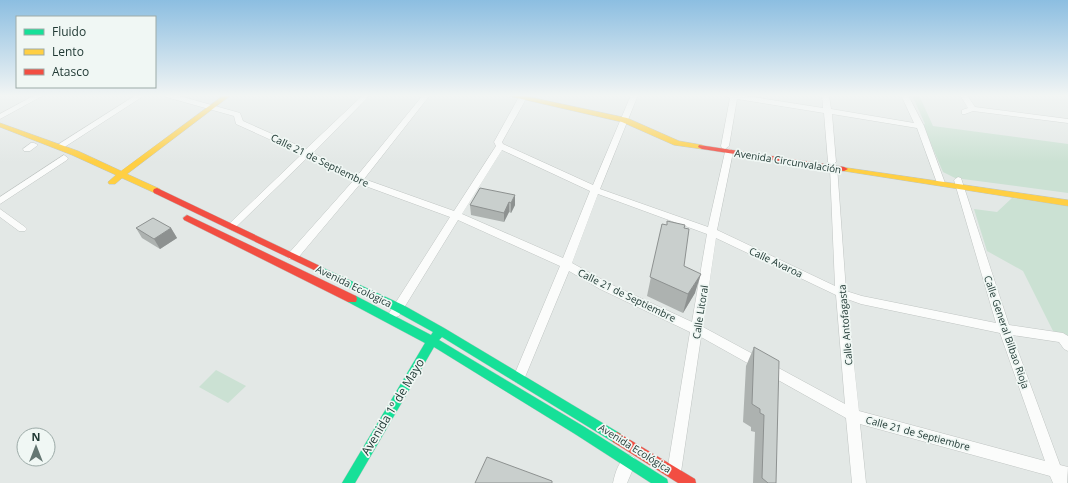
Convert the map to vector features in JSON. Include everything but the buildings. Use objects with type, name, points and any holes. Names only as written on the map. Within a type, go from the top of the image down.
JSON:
[{"type":"main road","points":[[112,182],[198,118]]},
{"type":"main road","name":"Avenida Circunvalación","points":[[625,118],[677,143],[940,180],[1068,203]]},
{"type":"main road","name":"Avenida Ecológica","points":[[0,125],[60,146],[232,226],[399,308],[519,378],[690,483]]},
{"type":"main road","points":[[0,134],[30,147],[64,158],[78,165]]},
{"type":"main road","name":"Avenida Circunvalación","points":[[959,183],[1068,196]]},
{"type":"main road","name":"Avenida Ecológica","points":[[181,215],[390,318],[432,341],[662,483]]},
{"type":"main road","name":"Avenida 1º de Mayo","points":[[348,483],[432,341],[440,331]]},
{"type":"street","points":[[60,146],[105,118]]},
{"type":"street","name":"Calle 21 de Septiembre","points":[[238,118],[239,122],[307,152],[358,180],[457,216],[556,258],[604,286],[698,330],[854,416],[1061,476]]},
{"type":"street","points":[[232,226],[343,118]]},
{"type":"street","points":[[293,256],[409,118]]},
{"type":"street","points":[[390,318],[399,308],[457,216],[500,146],[498,142],[514,118]]},
{"type":"street","points":[[519,378],[549,309],[595,190],[625,118]]},
{"type":"street","name":"Calle Litoral","points":[[674,472],[698,330],[712,232],[727,149],[730,118]]},
{"type":"street","name":"Calle Antofagasta","points":[[829,118],[841,293],[854,416],[859,483]]},
{"type":"street","points":[[864,118],[920,126]]},
{"type":"street","points":[[916,118],[940,180]]},
{"type":"street","points":[[1037,118],[1068,121]]},
{"type":"street","name":"Calle Avaroa","points":[[500,146],[595,190],[712,232],[841,293],[861,300],[1066,342]]},
{"type":"street","points":[[0,201],[64,158]]},
{"type":"street","name":"Calle General Bilbao Rioja","points":[[959,183],[1004,329],[1061,476]]},
{"type":"street","points":[[0,212],[22,229]]},
{"type":"street","points":[[620,483],[622,475],[629,462]]},
{"type":"green space","points":[[922,118],[929,118],[933,126],[1068,144],[1068,193],[955,178],[943,172],[923,125],[925,124]]},
{"type":"green space","points":[[1012,198],[1068,206],[1068,340],[1053,331],[1023,271],[987,251],[974,209],[997,212]]},
{"type":"green space","points":[[216,370],[246,386],[228,403],[199,387]]},
{"type":"traffic: fast","points":[[317,268],[399,308],[440,331],[617,438]]},
{"type":"traffic: fast","points":[[352,299],[432,341],[579,430],[662,483]]},
{"type":"traffic: fast","points":[[348,483],[432,341],[439,333]]},
{"type":"traffic: slow","points":[[112,182],[198,118]]},
{"type":"traffic: slow","points":[[613,118],[624,120],[677,143],[702,147]]},
{"type":"traffic: slow","points":[[0,125],[75,153],[157,191]]},
{"type":"traffic: slow","points":[[844,169],[1068,203]]},
{"type":"traffic: jam","points":[[702,147],[844,169]]},
{"type":"traffic: jam","points":[[157,191],[317,268]]},
{"type":"traffic: jam","points":[[187,218],[352,299]]},
{"type":"traffic: jam","points":[[617,438],[690,483]]}]
